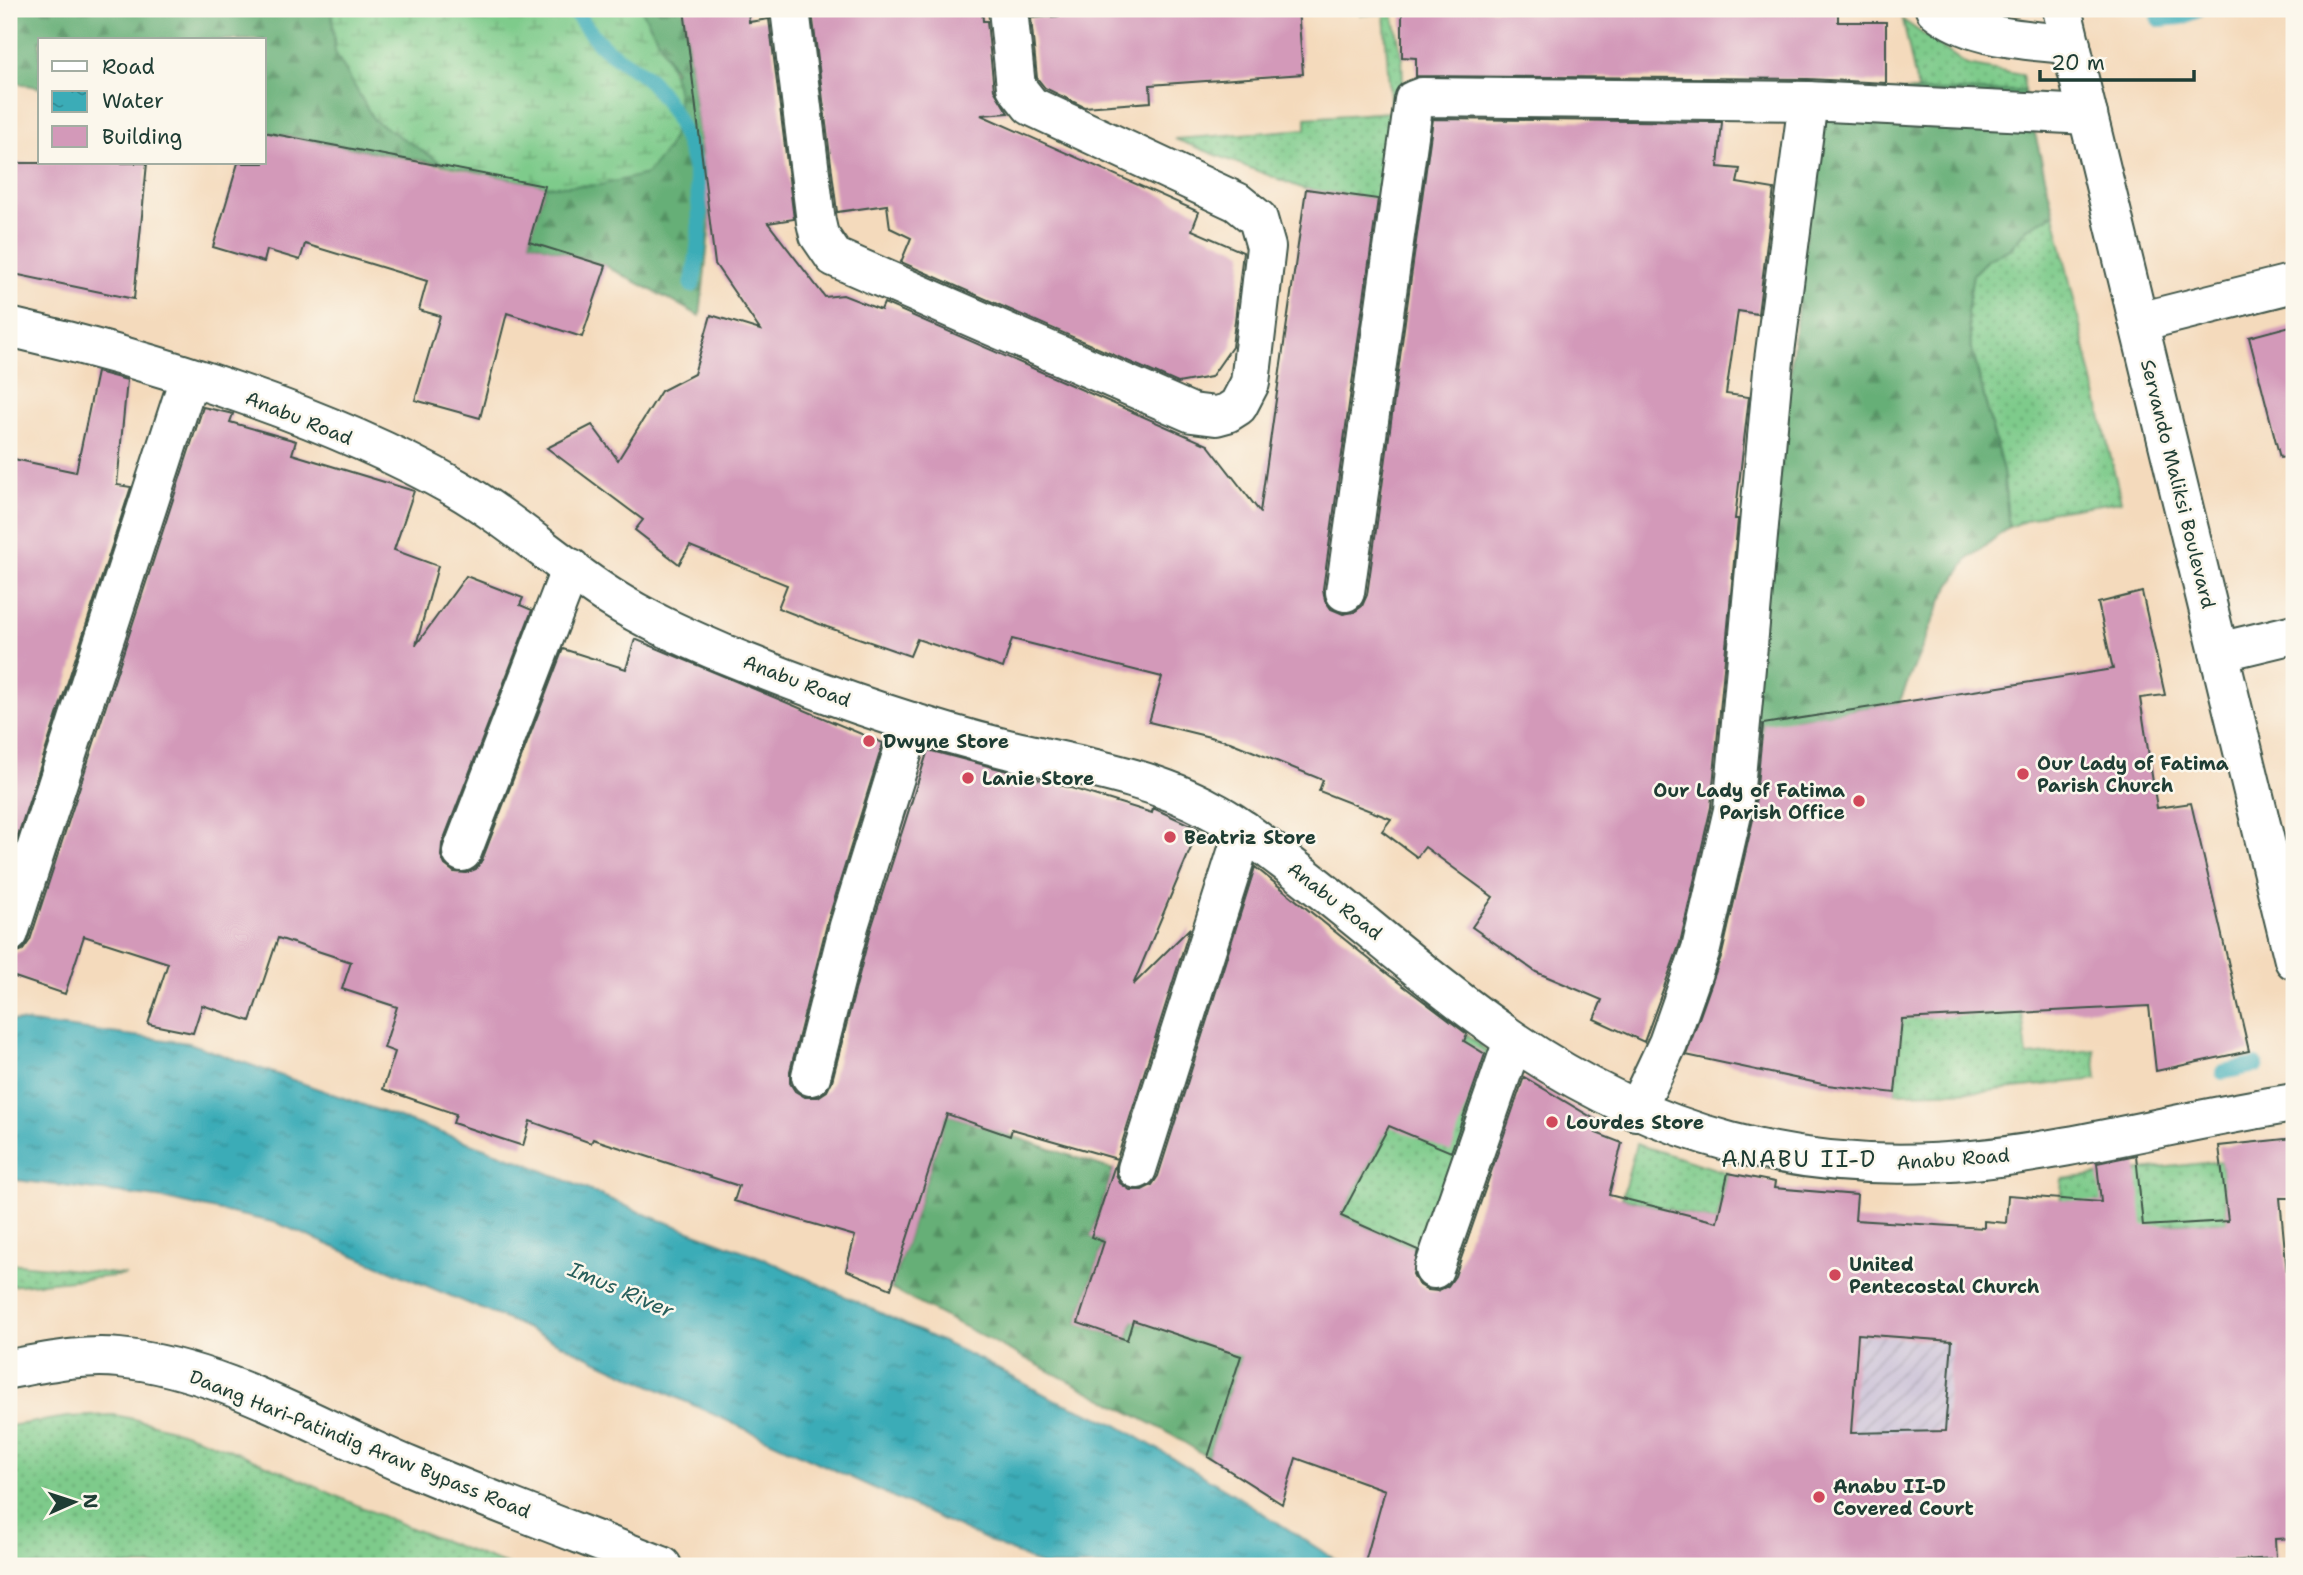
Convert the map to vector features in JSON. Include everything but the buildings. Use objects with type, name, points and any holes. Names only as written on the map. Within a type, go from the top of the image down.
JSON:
[{"type":"street","points":[[790,9],[819,235],[834,257],[1192,413],[1216,416],[1227,413],[1238,406],[1250,383],[1266,247],[1258,219],[1237,202],[1031,106],[1016,87],[1008,9]]},
{"type":"street","points":[[1935,9],[1954,23],[1978,32],[2067,27]]},
{"type":"street","name":"Servando Maliksi Boulevard","points":[[2067,27],[2294,960]]},
{"type":"street","points":[[1345,592],[1415,100],[1422,97],[1808,101],[2088,115]]},
{"type":"street","points":[[1636,1111],[1668,1043],[1701,949],[1732,810],[1774,360],[1808,101]]},
{"type":"street","points":[[2138,322],[2294,283]]},
{"type":"street","name":"Anabu Road","points":[[9,327],[126,356],[310,421],[418,468],[498,515],[655,624],[821,693],[912,722],[1179,794],[1213,810],[1244,830],[1513,1041],[1636,1111],[1696,1134],[1799,1158],[1858,1165],[1972,1160],[2294,1103]]},
{"type":"street","points":[[9,933],[189,378]]},
{"type":"street","points":[[462,852],[571,568]]},
{"type":"street","points":[[2219,652],[2294,634]]},
{"type":"street","points":[[811,1076],[852,914],[912,722]]},
{"type":"street","points":[[1137,1169],[1244,830]]},
{"type":"street","points":[[1434,1269],[1513,1041]]},
{"type":"street","name":"Daang Hari-Patindig Araw Bypass Road","points":[[9,1369],[62,1361],[118,1358],[177,1369],[229,1387],[411,1467],[662,1566]]},
{"type":"shaded area","points":[[1858,1334],[1952,1342],[1941,1475],[1849,1456]]},
{"type":"green space","points":[[9,9],[332,9],[335,52],[374,120],[445,165],[266,132],[266,38],[38,38],[38,88],[9,81]]},
{"type":"green space","points":[[332,9],[641,9],[666,57],[677,90],[676,125],[670,143],[647,174],[600,185],[545,186],[445,165],[374,120],[335,52]]},
{"type":"green space","points":[[641,9],[684,9],[710,223],[700,316],[606,266],[529,242],[545,186],[600,185],[675,71]]},
{"type":"green space","points":[[1361,9],[1392,9],[1402,57],[1403,88],[1388,201],[1304,189],[1175,139],[1306,129],[1306,118],[1391,112],[1384,13],[1361,15]]},
{"type":"green space","points":[[1903,20],[1967,65],[2022,75],[2025,91],[1918,91]]},
{"type":"green space","points":[[1822,91],[2025,91],[2054,214],[2027,228],[2010,249],[1988,259],[1973,274],[1967,312],[1971,345],[2003,472],[2009,527],[1967,560],[1943,597],[1899,703],[1795,719],[1801,759],[1748,751]]},
{"type":"green space","points":[[2054,214],[2121,501],[2049,512],[2009,527],[2003,472],[1971,345],[1967,312],[1972,274],[1988,259],[2010,249],[2027,228]]},
{"type":"green space","points":[[1913,901],[2022,1012],[2027,1056],[2094,1050],[2097,1079],[1987,1091],[1895,1093]]},
{"type":"green space","points":[[1467,1034],[1496,1059],[1428,1254],[1330,1211],[1348,1203],[1389,1126],[1460,1051]]},
{"type":"green space","points":[[947,1114],[1113,1170],[1091,1237],[1104,1242],[1078,1323],[1127,1340],[1147,1277],[1241,1356],[1208,1457],[1162,1429],[891,1289]]},
{"type":"green space","points":[[1636,1144],[1728,1173],[1717,1222],[1622,1198]]},
{"type":"green space","points":[[2221,1161],[2228,1221],[2167,1224],[2055,1274],[2062,1179]]},
{"type":"green space","points":[[9,1263],[126,1275],[9,1286]]},
{"type":"green space","points":[[114,1415],[150,1423],[220,1446],[404,1525],[510,1566],[9,1566],[9,1426],[67,1417]]},
{"type":"water","name":"Imus River","points":[[9,1020],[189,1043],[518,1160],[647,1215],[765,1259],[981,1360],[1051,1398],[1115,1424],[1232,1493],[1345,1566],[1043,1566],[515,1323],[277,1223],[165,1199],[9,1179]]},
{"type":"waterway","points":[[573,9],[602,46],[651,82],[681,127],[690,152],[699,204],[697,258],[692,285]]},
{"type":"waterway","points":[[2159,19],[2182,17],[2198,9]]},
{"type":"waterway","points":[[2223,1072],[2256,1065]]},
{"type":"place","name":"Dwyne Store","points":[[869,741]]},
{"type":"place","name":"Our Lady of Fatima Parish Church","points":[[2023,774]]},
{"type":"place","name":"Lanie Store","points":[[968,778]]},
{"type":"place","name":"Our Lady of Fatima Parish Office","points":[[1859,801]]},
{"type":"place","name":"Beatriz Store","points":[[1170,837]]},
{"type":"place","name":"Lourdes Store","points":[[1552,1122]]},
{"type":"place","name":"United Pentecostal Church","points":[[1835,1275]]},
{"type":"place","name":"Anabu II-D Covered Court","points":[[1819,1497]]},
{"type":"district","name":"ANABU II-D","points":[[1799,1159]]}]
